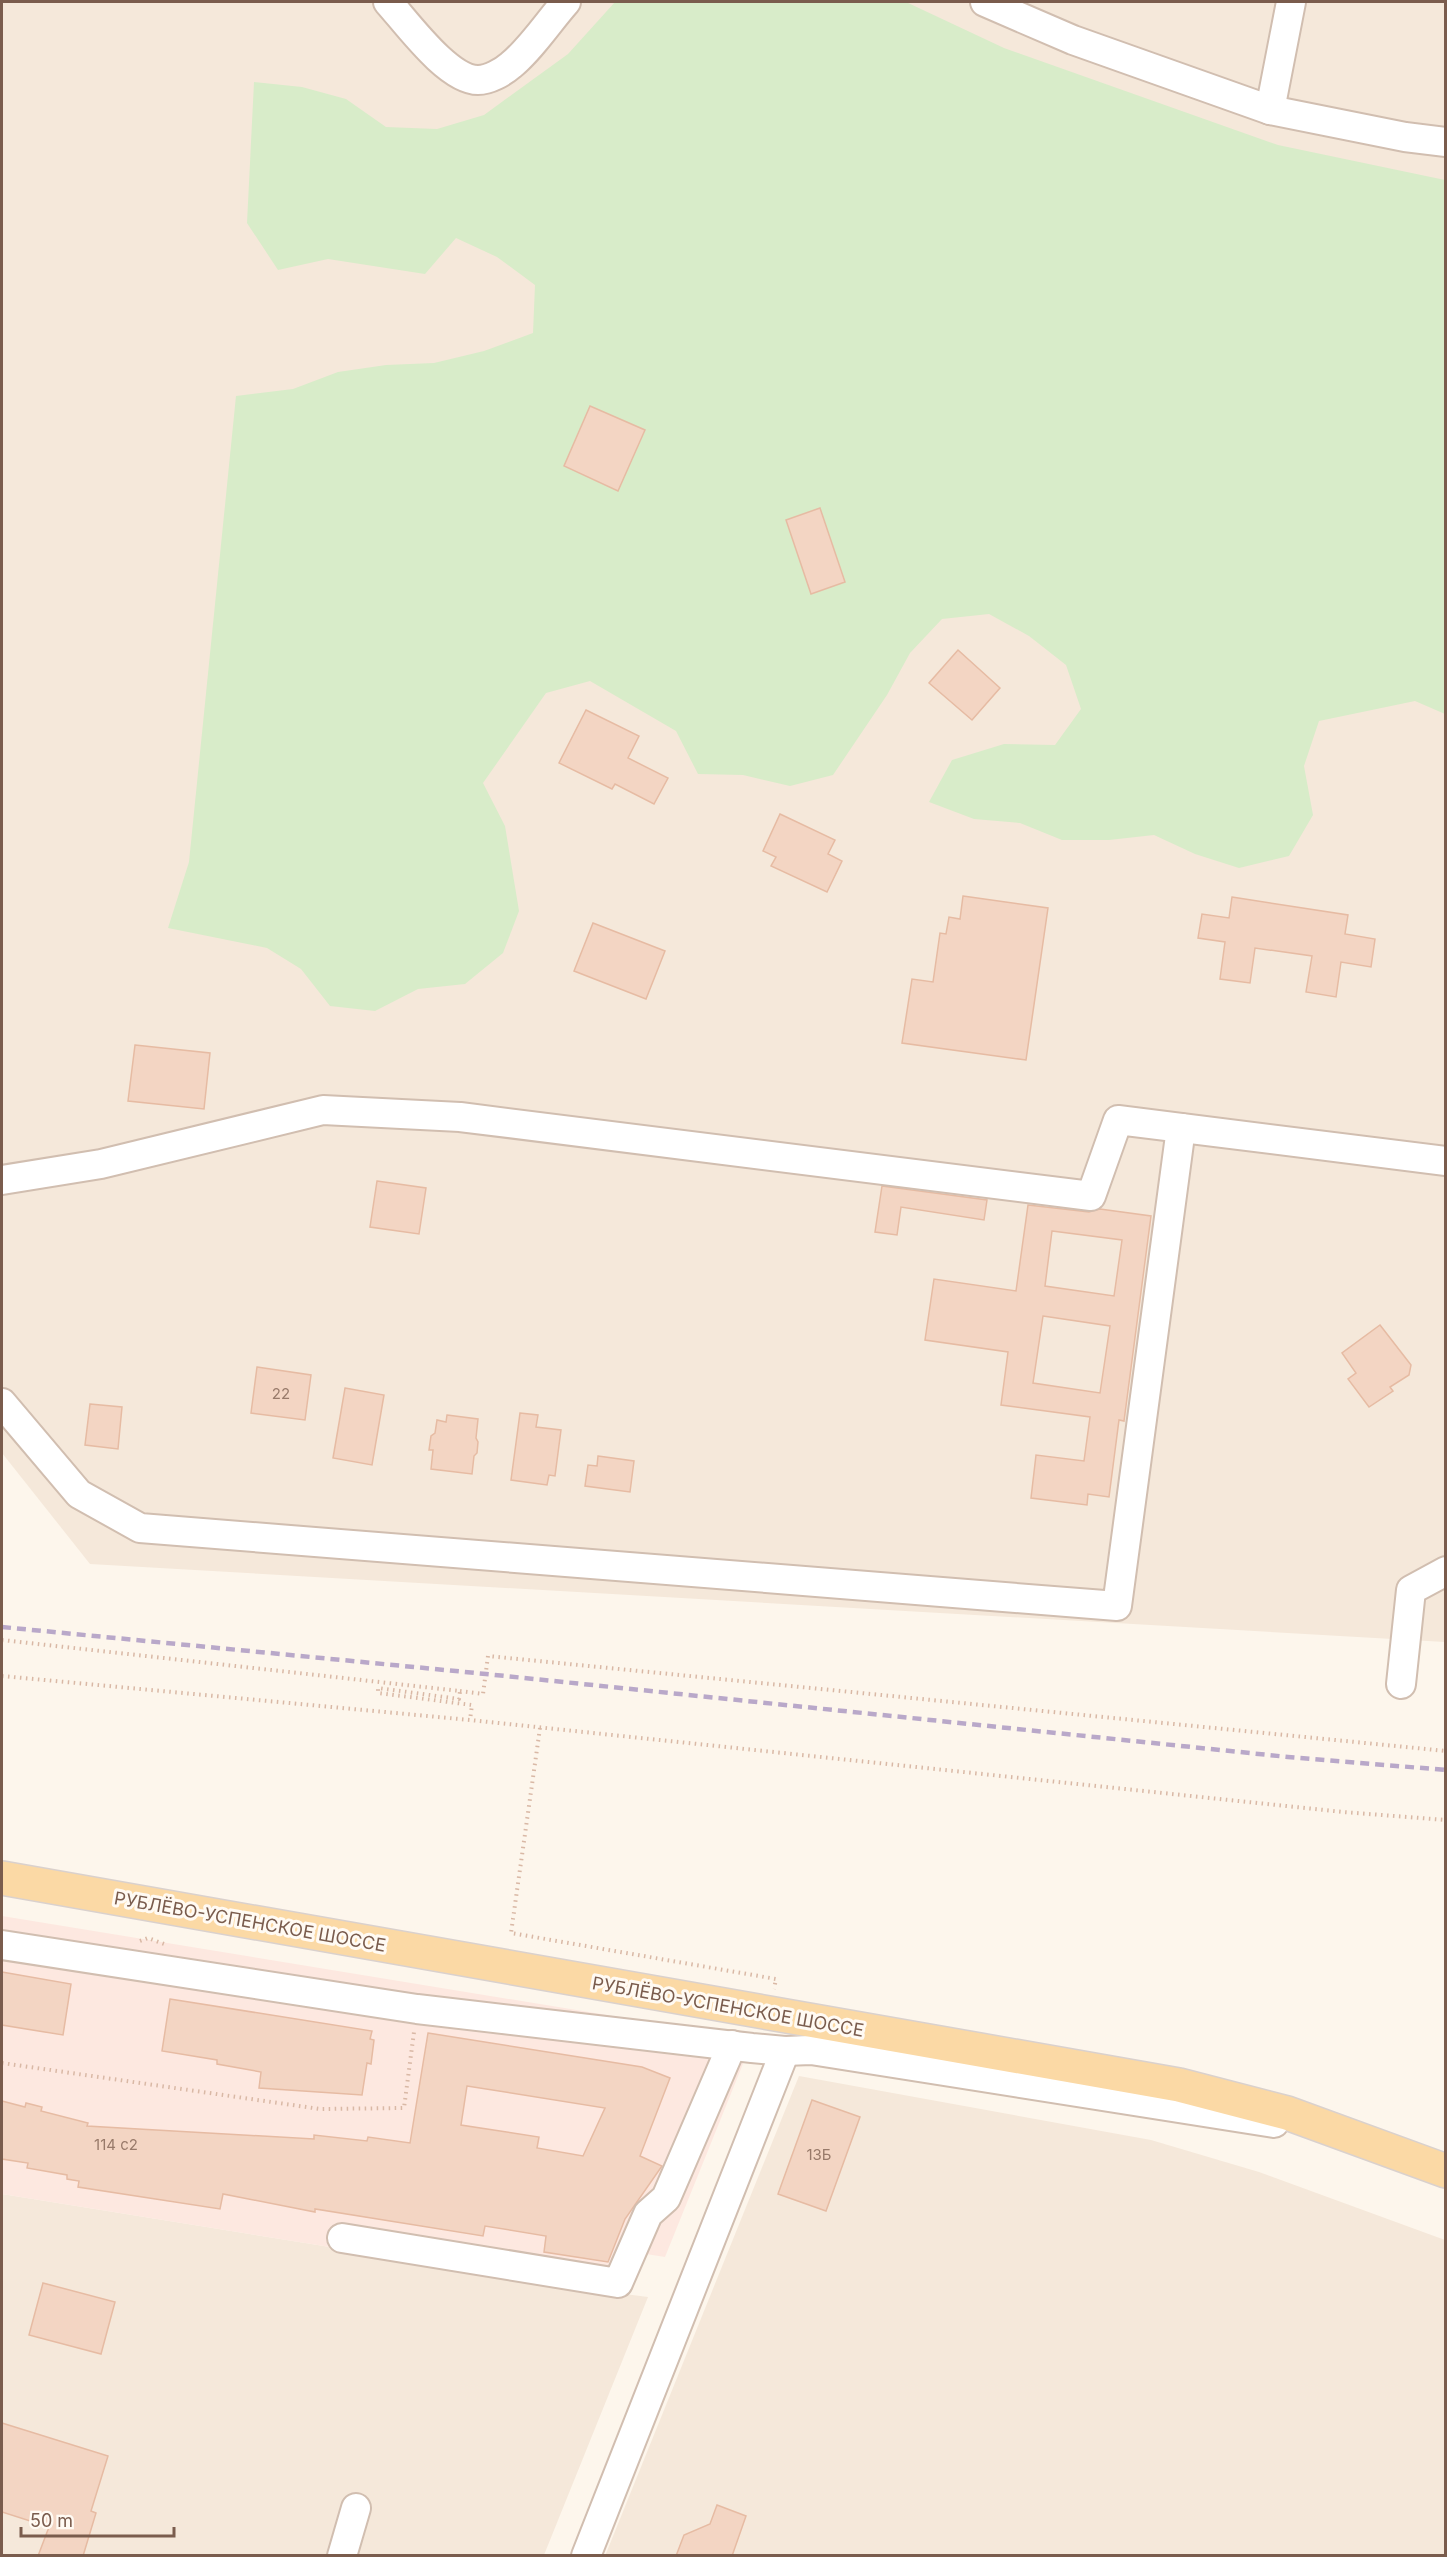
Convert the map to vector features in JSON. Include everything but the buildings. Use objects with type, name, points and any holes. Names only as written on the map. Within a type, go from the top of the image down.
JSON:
[{"type":"main road","name":"РУБЛЁВО-УСПЕНСКОЕ ШОССЕ","points":[[2,1878],[1179,2085],[1277,2110],[1446,2171]]},
{"type":"street","points":[[388,2],[444,63],[460,74],[477,80],[496,75],[512,65],[566,2]]},
{"type":"street","points":[[985,2],[1073,40],[1270,110],[1405,138],[1446,142]]},
{"type":"street","points":[[1270,110],[1291,2]]},
{"type":"street","points":[[2,1180],[101,1164],[323,1110],[460,1117],[1091,1196],[1118,1120],[1446,1161]]},
{"type":"street","points":[[2,1403],[79,1494],[140,1528],[1117,1606],[1181,1128]]},
{"type":"street","points":[[1401,1684],[1411,1590],[1446,1571]]},
{"type":"street","points":[[2,1944],[417,2009],[785,2051],[811,2050],[1353,2136]]},
{"type":"street","points":[[342,2238],[618,2283],[648,2214],[666,2198],[732,2045]]},
{"type":"street","points":[[586,2556],[785,2051]]},
{"type":"street","points":[[342,2556],[356,2508]]},
{"type":"path","points":[[2,1640],[483,1694],[488,1656],[1446,1751]]},
{"type":"path","points":[[2,1676],[470,1720],[1446,1820]]},
{"type":"path","points":[[460,1691],[459,1699],[378,1688],[378,1693],[472,1706],[470,1720]]},
{"type":"path","points":[[540,1728],[511,1933],[776,1979],[774,1990]]},
{"type":"path","points":[[2,2063],[320,2109],[404,2108],[417,2009]]},
{"type":"shaded area","points":[[2,2],[1445,2],[1445,1642],[90,1564],[2,1453]]},
{"type":"shaded area","points":[[2,1916],[753,2039],[665,2257],[627,2251],[609,2292],[2,2194]]},
{"type":"shaded area","points":[[799,2076],[1151,2140],[1259,2172],[1445,2240],[1445,2555],[605,2556]]},
{"type":"shaded area","points":[[2,2194],[648,2297],[544,2555],[2,2555]]},
{"type":"green space","points":[[615,2],[906,2],[1004,48],[1278,145],[1445,180],[1445,714],[1415,701],[1319,721],[1304,766],[1313,815],[1289,856],[1239,868],[1195,854],[1154,835],[1109,840],[1062,840],[1020,823],[974,819],[929,802],[952,760],[1004,744],[1055,745],[1081,709],[1066,665],[1029,636],[989,614],[942,619],[910,653],[887,695],[833,775],[790,786],[743,775],[698,774],[676,731],[590,681],[546,693],[483,783],[505,826],[519,911],[503,953],[465,984],[418,989],[375,1011],[330,1006],[301,969],[267,948],[168,928],[189,862],[236,396],[293,389],[338,372],[386,365],[434,363],[484,351],[533,333],[535,285],[497,257],[456,238],[425,274],[328,259],[278,270],[247,223],[254,82],[302,87],[346,99],[386,127],[437,129],[484,115],[568,54]]},
{"type":"railway","points":[[2,1627],[486,1674],[1288,1757],[1446,1770]]}]
